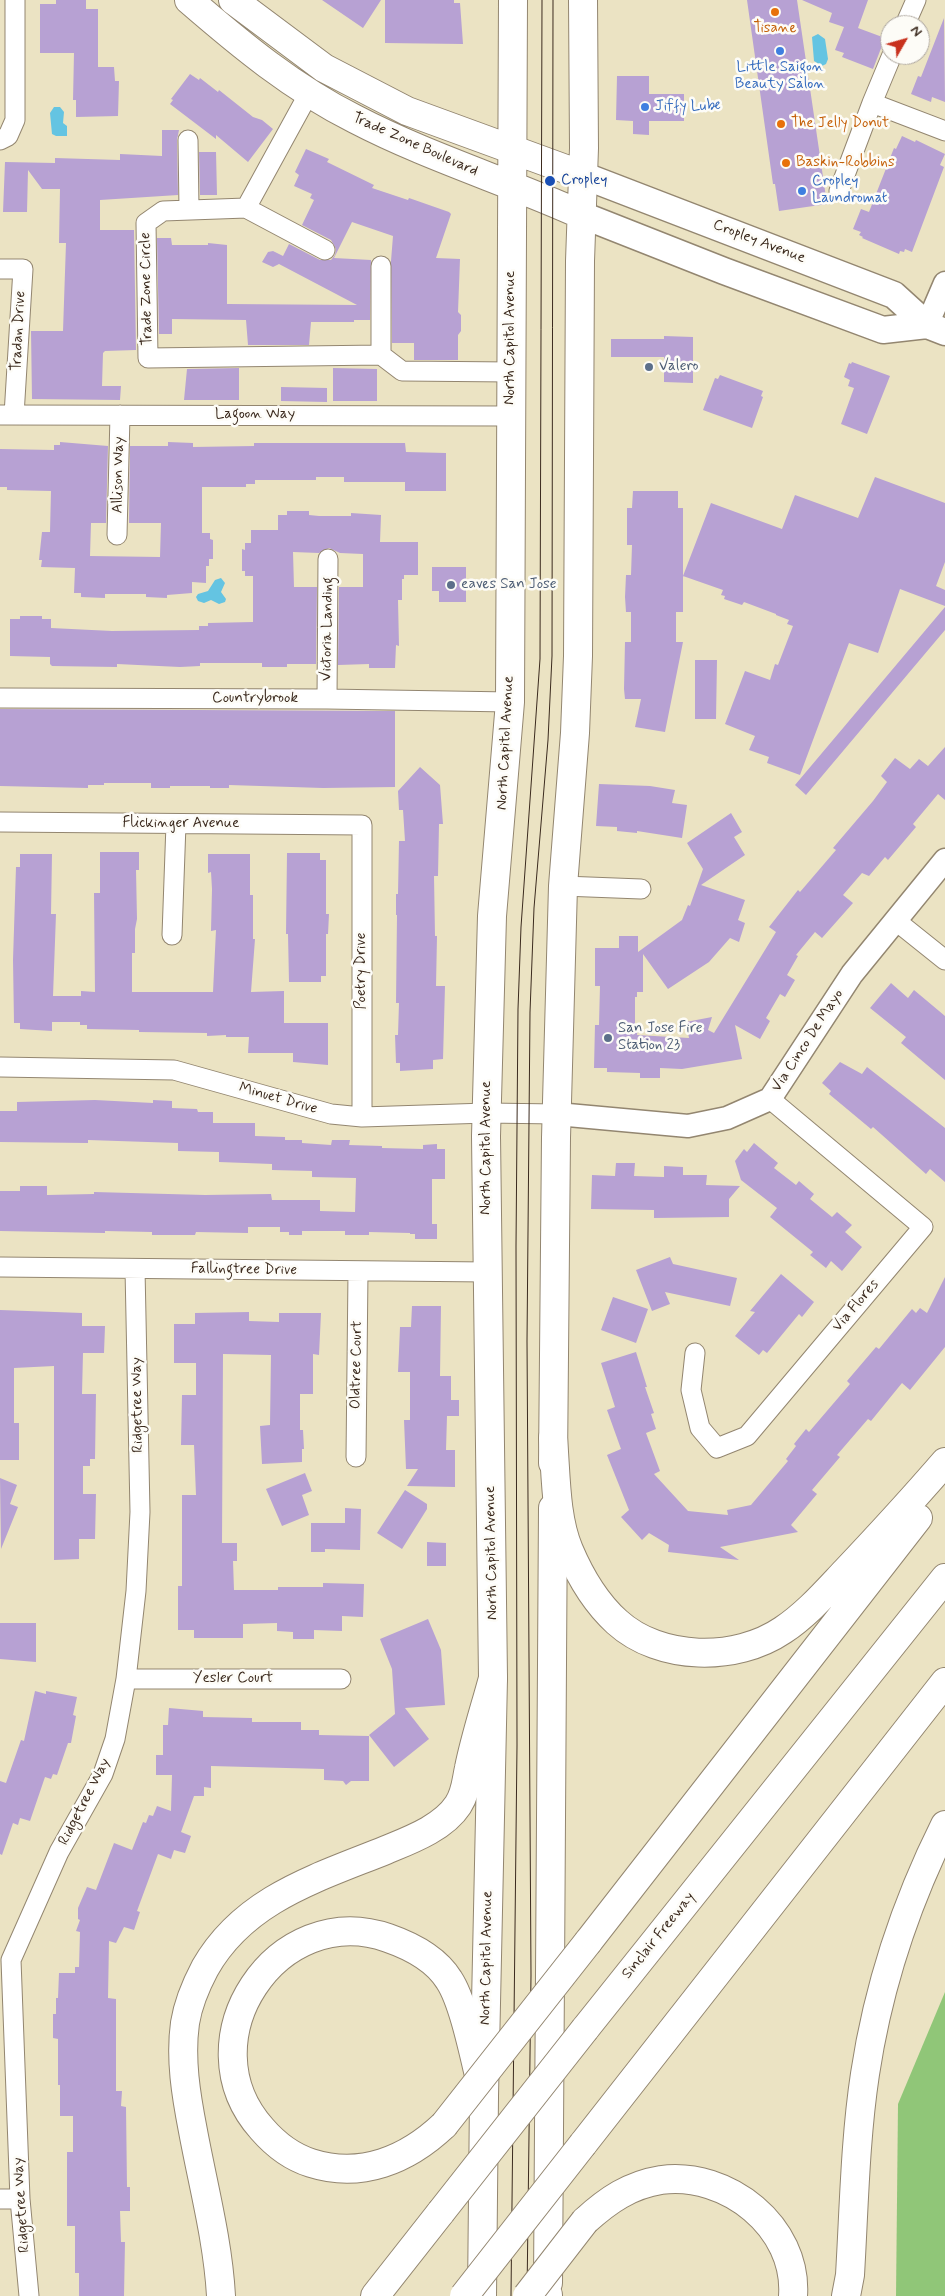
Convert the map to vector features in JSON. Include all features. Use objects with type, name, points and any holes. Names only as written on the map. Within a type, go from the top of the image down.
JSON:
[{"type":"main road","name":"Trade Zone Boulevard","points":[[189,0],[245,49],[309,93],[354,119],[401,142],[582,215]]},
{"type":"main road","name":"Trade Zone Boulevard","points":[[233,0],[324,68],[407,111],[582,176]]},
{"type":"main road","name":"North Capitol Avenue","points":[[482,2296],[484,2096],[493,1678],[486,1113],[492,916],[510,702],[513,0]]},
{"type":"main road","points":[[542,2296],[557,1114],[563,886],[575,733],[578,656],[580,280],[584,148],[583,0]]},
{"type":"main road","name":"Cropley Avenue","points":[[582,176],[894,294],[936,328]]},
{"type":"main road","points":[[582,215],[883,330],[936,328]]},
{"type":"main road","points":[[553,1438],[562,1529],[568,1550],[589,1588],[618,1623],[662,1647],[686,1652],[735,1650],[760,1644],[783,1630],[823,1596],[882,1534],[945,1462]]},
{"type":"main road","points":[[484,2096],[459,2000],[450,1980],[433,1962],[417,1951],[379,1935],[359,1932],[337,1933],[316,1938],[296,1946],[276,1959],[260,1976],[247,1995],[239,2013],[233,2037],[232,2058],[236,2080],[243,2101],[254,2121],[270,2138],[289,2153],[330,2169],[351,2170],[394,2160],[428,2141],[444,2125],[588,1942],[945,1484]]},
{"type":"main road","name":"Sinclair Freeway","points":[[375,2296],[585,2029],[945,1578]]},
{"type":"main road","points":[[221,2296],[184,2072],[183,2045],[185,2021],[200,1978],[210,1959],[236,1927],[269,1901],[306,1882],[423,1834],[457,1806],[466,1789],[469,1768],[493,1678]]},
{"type":"main road","points":[[464,2296],[945,1682]]},
{"type":"main road","points":[[849,2289],[860,2119],[865,2072],[881,1993],[908,1910],[945,1825]]},
{"type":"main road","points":[[542,2296],[586,2221],[620,2193],[662,2180],[687,2180],[718,2188],[733,2194],[754,2208],[770,2224],[782,2244],[790,2267],[793,2296]]},
{"type":"street","points":[[0,140],[8,136],[15,120],[15,0]]},
{"type":"street","points":[[909,15],[916,0]]},
{"type":"street","points":[[839,191],[888,65]]},
{"type":"street","points":[[309,93],[246,208],[325,250]]},
{"type":"street","points":[[872,103],[945,131]]},
{"type":"street","points":[[188,140],[189,209]]},
{"type":"street","name":"Trade Zone Circle","points":[[246,208],[163,211],[146,223],[148,358],[381,355]]},
{"type":"street","points":[[381,266],[381,355],[402,372],[511,372]]},
{"type":"street","name":"Tradan Drive","points":[[0,269],[23,270],[7,415]]},
{"type":"street","points":[[936,328],[945,283]]},
{"type":"street","name":"Lagoon Way","points":[[7,415],[510,416]]},
{"type":"street","name":"Allison Way","points":[[118,535],[120,415]]},
{"type":"street","name":"Victoria Landing","points":[[327,699],[328,560]]},
{"type":"street","name":"Countrybrook","points":[[0,698],[327,699],[510,702]]},
{"type":"street","name":"Flickinger Avenue","points":[[0,822],[362,825]]},
{"type":"street","points":[[172,935],[176,824]]},
{"type":"street","name":"Poetry Drive","points":[[362,825],[362,1117]]},
{"type":"street","name":"Via Cinco De Mayo","points":[[557,1114],[688,1126],[727,1118],[770,1099],[852,974],[945,860]]},
{"type":"street","points":[[563,886],[641,889]]},
{"type":"street","points":[[895,920],[945,960]]},
{"type":"street","name":"Minuet Drive","points":[[0,1067],[174,1070],[331,1114],[362,1117],[486,1113],[557,1114]]},
{"type":"street","name":"Via Flores","points":[[695,1353],[692,1390],[700,1428],[718,1448],[747,1436],[923,1227],[770,1099]]},
{"type":"street","name":"Fallingtree Drive","points":[[0,1267],[487,1272]]},
{"type":"street","name":"Ridgetree Way","points":[[29,2296],[20,2199],[5,1960],[59,1852],[103,1774],[115,1739],[126,1679],[136,1591],[140,1512],[135,1269]]},
{"type":"street","name":"Oldtree Court","points":[[356,1457],[358,1272]]},
{"type":"street","name":"Yesler Court","points":[[126,1679],[341,1679]]},
{"type":"street","points":[[0,2199],[20,2199]]},
{"type":"green space","points":[[945,1992],[945,2296],[896,2296],[898,2104]]},
{"type":"water","points":[[818,34],[825,39],[828,59],[826,64],[822,66],[814,61],[812,37]]},
{"type":"water","points":[[54,107],[60,107],[64,112],[63,123],[67,126],[67,136],[52,134],[50,113]]},
{"type":"water","points":[[221,578],[225,583],[221,592],[226,599],[225,602],[219,604],[211,600],[204,603],[198,601],[196,597],[198,594],[208,591],[215,580]]},
{"type":"building","points":[[56,0],[86,0],[86,9],[98,9],[98,67],[114,67],[115,81],[119,81],[118,116],[76,117],[76,100],[73,100],[74,53],[40,53],[40,4],[56,4]]},
{"type":"building","points":[[322,0],[381,0],[363,28]]},
{"type":"building","points":[[385,0],[454,0],[454,3],[460,3],[463,44],[385,43]]},
{"type":"building","points":[[747,0],[797,0],[827,204],[779,211],[775,184],[773,184]]},
{"type":"building","points":[[802,0],[868,0],[858,28],[880,36],[880,51],[873,69],[842,57],[844,53],[835,50],[844,27],[829,22],[832,13]]},
{"type":"building","points":[[944,18],[945,102],[932,97],[931,102],[911,94],[918,76],[921,77],[926,65],[930,65],[930,54]]},
{"type":"building","points":[[190,74],[199,80],[200,78],[218,92],[219,90],[253,117],[262,120],[273,129],[248,162],[216,135],[216,139],[170,104],[173,100],[171,99]]},
{"type":"building","points":[[617,76],[649,76],[649,94],[684,94],[684,121],[649,121],[649,135],[633,134],[633,121],[616,120]]},
{"type":"building","points":[[162,130],[179,130],[177,140],[178,195],[100,200],[100,230],[134,230],[136,350],[105,351],[103,353],[102,386],[121,386],[120,400],[32,399],[31,331],[63,331],[66,243],[59,243],[60,189],[42,189],[28,170],[27,212],[3,212],[5,162],[55,163],[55,158],[120,160],[120,154],[162,156]]},
{"type":"building","points":[[902,136],[915,142],[916,140],[945,154],[940,165],[944,167],[912,252],[905,249],[904,252],[900,251],[899,254],[862,238],[859,235],[861,232],[853,229],[861,209],[869,212],[894,148],[896,149]]},
{"type":"building","points":[[306,149],[329,159],[327,162],[374,185],[372,188],[408,200],[409,198],[451,214],[436,258],[460,259],[458,312],[461,315],[461,331],[458,335],[458,360],[414,360],[414,343],[392,343],[391,261],[393,236],[352,222],[334,258],[371,260],[370,320],[311,322],[309,345],[248,345],[246,320],[172,319],[172,334],[159,334],[157,238],[171,238],[172,245],[208,245],[208,243],[227,245],[227,304],[357,305],[279,264],[273,267],[262,262],[268,252],[273,251],[283,256],[289,244],[320,260],[331,260],[335,255],[336,249],[331,240],[302,225],[314,200],[310,198],[312,194],[294,186],[299,175],[295,172]]},
{"type":"building","points":[[199,152],[216,152],[217,195],[200,195]]},
{"type":"building","points":[[664,336],[693,337],[693,383],[664,382],[664,357],[611,357],[611,339],[664,339]]},
{"type":"building","points":[[852,362],[890,376],[867,434],[841,424],[854,388],[848,386],[850,380],[844,377],[849,363],[851,364]]},
{"type":"building","points":[[239,368],[239,400],[184,400],[187,369]]},
{"type":"building","points":[[333,368],[377,369],[377,401],[333,401]]},
{"type":"building","points":[[720,375],[763,391],[761,396],[763,397],[752,428],[703,410],[715,378],[718,379]]},
{"type":"building","points":[[281,387],[327,388],[327,402],[281,401]]},
{"type":"building","points":[[60,442],[108,446],[106,523],[91,523],[90,556],[160,557],[161,523],[129,523],[130,446],[168,446],[168,442],[193,443],[193,447],[254,446],[254,443],[405,443],[406,452],[446,453],[446,491],[405,491],[405,482],[344,482],[344,477],[316,477],[316,480],[255,480],[255,484],[246,484],[246,487],[202,487],[202,533],[210,533],[210,539],[213,540],[213,559],[209,559],[209,566],[206,566],[206,583],[192,582],[192,593],[167,595],[167,598],[146,597],[146,594],[105,594],[105,598],[81,597],[81,593],[74,593],[75,568],[41,567],[42,560],[39,560],[42,532],[50,532],[51,491],[7,490],[7,487],[0,487],[0,449],[54,450],[54,445],[60,445]]},
{"type":"building","points":[[875,477],[945,503],[945,562],[936,586],[945,590],[945,606],[900,589],[878,653],[849,643],[800,775],[767,763],[769,757],[749,750],[755,736],[725,724],[745,671],[770,680],[775,664],[778,665],[793,626],[787,624],[789,620],[776,614],[744,602],[742,605],[724,599],[725,596],[721,595],[723,590],[683,576],[711,503],[782,529],[795,495],[858,518]]},
{"type":"building","points":[[633,491],[678,491],[678,508],[683,508],[683,612],[676,612],[676,642],[683,642],[665,732],[635,727],[641,699],[625,699],[625,642],[631,642],[631,612],[626,612],[625,597],[626,575],[631,575],[632,545],[627,545],[627,508],[632,508]]},
{"type":"building","points":[[287,511],[309,511],[309,515],[319,516],[351,516],[351,513],[381,515],[380,542],[418,542],[418,575],[404,575],[404,579],[402,579],[402,600],[398,600],[399,646],[396,645],[395,668],[369,668],[369,664],[338,665],[339,587],[363,587],[363,554],[340,553],[329,548],[319,553],[293,552],[294,587],[317,587],[316,664],[287,664],[287,667],[262,667],[262,663],[200,663],[200,666],[180,667],[117,664],[117,667],[52,666],[50,664],[50,657],[10,656],[10,619],[20,619],[20,616],[42,616],[42,619],[51,619],[51,628],[112,631],[199,630],[199,626],[208,626],[208,623],[253,622],[253,576],[245,576],[245,571],[242,571],[242,549],[245,550],[245,543],[251,543],[251,530],[278,530],[278,515],[287,515]]},
{"type":"building","name":"eaves San Jose","points":[[432,567],[466,567],[466,602],[439,602],[439,591],[432,591]]},
{"type":"building","points":[[945,607],[945,630],[806,795],[795,785]]},
{"type":"building","points":[[695,660],[717,660],[716,719],[695,719]]},
{"type":"building","points":[[0,709],[395,711],[395,787],[323,788],[229,785],[229,788],[170,786],[170,788],[151,788],[151,783],[104,783],[104,785],[88,785],[88,788],[0,786]]},
{"type":"building","points":[[945,747],[945,800],[938,794],[913,824],[916,827],[888,860],[885,857],[869,876],[862,873],[843,895],[853,903],[822,938],[815,932],[796,955],[798,956],[787,975],[795,980],[785,997],[780,994],[766,1018],[770,1021],[760,1039],[735,1025],[742,1059],[682,1069],[660,1068],[660,1078],[640,1078],[640,1073],[607,1072],[607,1068],[594,1068],[595,1025],[599,1025],[600,986],[595,986],[595,948],[619,948],[619,936],[638,936],[638,952],[682,920],[688,905],[690,906],[703,869],[687,843],[731,813],[742,832],[734,837],[745,855],[701,885],[745,900],[738,920],[745,923],[739,942],[730,938],[709,962],[668,989],[643,954],[643,992],[637,992],[637,997],[635,997],[635,1026],[638,1026],[637,1035],[689,1038],[686,1022],[712,1017],[708,1030],[714,1033],[776,932],[769,927],[798,890],[800,892],[836,850],[833,848],[873,801],[887,782],[881,776],[895,758],[910,769],[919,759],[928,766]]},
{"type":"building","points":[[420,767],[440,785],[443,824],[439,824],[438,876],[434,876],[435,936],[437,936],[436,986],[445,986],[443,1059],[433,1060],[433,1069],[400,1071],[400,1063],[396,1063],[395,1035],[398,1035],[399,1003],[396,1003],[396,894],[398,894],[399,841],[405,841],[403,810],[399,810],[398,791]]},
{"type":"building","points":[[599,784],[650,786],[675,790],[672,803],[687,805],[682,838],[637,831],[637,833],[617,831],[617,827],[596,826]]},
{"type":"building","points":[[100,852],[139,852],[139,870],[136,870],[137,919],[135,953],[132,953],[132,992],[213,992],[216,930],[211,931],[212,889],[211,872],[208,873],[208,854],[250,854],[250,895],[253,895],[253,939],[255,939],[251,992],[284,991],[284,1023],[328,1023],[328,1065],[293,1062],[293,1053],[248,1053],[249,1037],[207,1036],[207,1033],[87,1029],[87,1025],[80,1025],[80,1022],[52,1022],[52,1031],[20,1029],[20,1023],[14,1023],[13,960],[16,867],[20,867],[20,854],[52,854],[51,914],[56,914],[53,996],[81,996],[81,991],[95,992],[94,893],[100,893]]},
{"type":"building","points":[[287,853],[320,853],[320,860],[326,860],[326,914],[329,914],[328,934],[326,934],[326,976],[321,976],[321,982],[289,982],[288,934],[286,934]]},
{"type":"building","points":[[891,983],[908,998],[914,990],[945,1016],[945,1080],[901,1043],[906,1037],[870,1008]]},
{"type":"building","points":[[840,1062],[862,1074],[867,1067],[945,1128],[945,1182],[930,1169],[926,1174],[873,1127],[871,1129],[829,1094],[831,1091],[822,1083]]},
{"type":"building","points":[[95,1100],[153,1103],[153,1100],[172,1101],[172,1108],[213,1112],[213,1123],[255,1123],[255,1136],[285,1137],[285,1140],[302,1140],[302,1143],[331,1145],[332,1140],[350,1140],[349,1145],[423,1149],[423,1145],[437,1144],[437,1149],[445,1149],[445,1179],[432,1179],[432,1224],[437,1224],[437,1239],[415,1239],[415,1234],[410,1233],[369,1232],[369,1235],[345,1235],[345,1231],[302,1231],[302,1235],[289,1235],[289,1232],[280,1232],[280,1227],[248,1227],[248,1233],[196,1232],[195,1235],[152,1235],[152,1232],[105,1231],[105,1233],[0,1231],[0,1191],[20,1191],[20,1186],[47,1186],[47,1195],[94,1194],[94,1192],[205,1195],[271,1194],[272,1200],[320,1200],[320,1211],[355,1212],[356,1178],[312,1177],[312,1171],[272,1170],[272,1164],[219,1162],[219,1152],[178,1151],[178,1143],[88,1140],[88,1143],[0,1142],[0,1111],[17,1111],[17,1102]]},
{"type":"building","points":[[754,1143],[778,1163],[774,1168],[796,1185],[799,1181],[814,1194],[810,1199],[832,1217],[837,1212],[852,1225],[845,1232],[862,1247],[842,1271],[831,1261],[826,1268],[810,1255],[813,1252],[770,1217],[777,1208],[741,1180],[735,1161],[744,1149],[747,1152]]},
{"type":"building","points":[[616,1163],[635,1163],[634,1176],[664,1177],[664,1166],[683,1167],[683,1175],[707,1175],[706,1185],[740,1186],[729,1199],[729,1217],[654,1218],[654,1210],[591,1209],[592,1175],[615,1176]]},
{"type":"building","points":[[670,1257],[673,1264],[737,1278],[730,1306],[665,1292],[670,1304],[652,1311],[636,1270]]},
{"type":"building","points":[[781,1274],[814,1302],[802,1317],[799,1314],[767,1353],[763,1350],[759,1355],[735,1336],[755,1312],[750,1311]]},
{"type":"building","points":[[945,1277],[945,1347],[910,1390],[902,1383],[871,1421],[868,1419],[837,1455],[840,1457],[812,1490],[817,1494],[791,1525],[798,1532],[720,1547],[739,1560],[668,1552],[669,1545],[649,1533],[642,1540],[621,1517],[629,1510],[607,1455],[621,1449],[607,1410],[615,1407],[601,1363],[636,1352],[654,1413],[651,1414],[656,1429],[646,1433],[660,1471],[654,1474],[688,1511],[728,1515],[727,1510],[751,1505],[788,1461],[786,1459],[796,1446],[794,1444],[806,1429],[809,1432],[850,1384],[847,1381],[876,1347],[879,1349],[912,1309],[916,1313],[920,1308],[927,1313]]},
{"type":"building","points":[[613,1297],[648,1309],[636,1343],[601,1330]]},
{"type":"building","points":[[412,1306],[441,1306],[440,1376],[451,1376],[451,1400],[459,1400],[459,1416],[447,1416],[446,1450],[455,1450],[455,1487],[407,1486],[418,1469],[406,1469],[404,1420],[410,1420],[410,1372],[398,1372],[400,1327],[411,1327]]},
{"type":"building","points":[[0,1310],[82,1313],[82,1326],[105,1326],[104,1353],[83,1353],[82,1394],[96,1394],[95,1459],[90,1459],[90,1466],[83,1466],[83,1494],[96,1494],[95,1539],[79,1539],[79,1559],[54,1560],[54,1366],[14,1368],[14,1423],[19,1423],[19,1460],[0,1460]]},
{"type":"building","points":[[249,1312],[249,1321],[279,1322],[279,1313],[321,1313],[319,1355],[313,1354],[313,1394],[300,1394],[300,1430],[303,1430],[304,1449],[302,1449],[302,1462],[262,1464],[260,1426],[270,1425],[271,1355],[223,1354],[222,1543],[237,1543],[237,1561],[233,1561],[234,1590],[278,1590],[278,1587],[323,1587],[323,1583],[364,1584],[363,1617],[342,1616],[342,1631],[314,1630],[314,1639],[293,1639],[293,1632],[277,1631],[277,1623],[243,1624],[243,1638],[194,1638],[194,1630],[178,1630],[178,1586],[182,1586],[182,1495],[196,1495],[194,1445],[181,1445],[182,1395],[196,1395],[196,1363],[174,1363],[174,1324],[195,1324],[195,1313]]},
{"type":"building","points":[[305,1473],[312,1491],[302,1495],[309,1515],[282,1526],[266,1489]]},
{"type":"building","points":[[0,1478],[17,1485],[10,1504],[18,1507],[1,1549]]},
{"type":"building","points":[[405,1490],[427,1504],[427,1509],[402,1549],[377,1533]]},
{"type":"building","points":[[345,1508],[361,1509],[360,1550],[325,1549],[325,1552],[311,1552],[311,1523],[345,1523]]},
{"type":"building","points":[[427,1542],[446,1543],[446,1566],[427,1566]]},
{"type":"building","points":[[428,1619],[441,1650],[445,1705],[405,1708],[429,1739],[394,1767],[369,1735],[395,1714],[392,1669],[380,1639]]},
{"type":"building","points":[[0,1623],[36,1623],[36,1662],[0,1659]]},
{"type":"building","points":[[35,1691],[46,1694],[46,1691],[77,1697],[73,1715],[76,1716],[71,1743],[68,1743],[57,1775],[53,1774],[51,1779],[45,1777],[30,1821],[20,1818],[18,1825],[13,1823],[2,1855],[0,1854],[0,1781],[6,1783],[21,1740],[24,1741]]},
{"type":"building","points":[[169,1708],[203,1711],[203,1717],[252,1718],[252,1722],[301,1722],[301,1730],[319,1730],[319,1735],[369,1736],[369,1781],[351,1781],[346,1785],[343,1781],[324,1780],[324,1769],[211,1766],[211,1788],[204,1787],[204,1796],[194,1796],[181,1832],[191,1836],[185,1853],[174,1850],[171,1859],[158,1854],[137,1911],[140,1912],[134,1930],[124,1927],[116,1943],[109,1941],[108,1998],[116,1999],[116,2091],[122,2091],[121,2106],[126,2107],[127,2187],[130,2187],[130,2211],[120,2211],[121,2242],[125,2242],[124,2296],[79,2296],[79,2273],[75,2273],[75,2226],[67,2226],[67,2152],[73,2152],[73,2116],[60,2116],[58,2039],[53,2038],[53,2014],[56,2014],[59,1973],[75,1973],[75,1967],[79,1967],[80,1932],[76,1931],[80,1920],[78,1919],[78,1908],[87,1887],[96,1890],[114,1843],[132,1850],[143,1822],[146,1823],[149,1815],[153,1816],[157,1806],[171,1811],[172,1775],[156,1775],[156,1755],[163,1755],[163,1725],[168,1725]]},
{"type":"tram line","points":[[511,2296],[517,1745],[516,1246],[518,1009],[521,927],[540,659],[542,0]]},
{"type":"tram line","points":[[527,2296],[531,1975],[527,1341],[530,1012],[534,908],[548,740],[552,656],[553,0]]},
{"type":"place","name":"Tisane","points":[[775,12]]},
{"type":"place","name":"Little Saigon Beauty Salon","points":[[780,51]]},
{"type":"place","name":"Jiffy Lube","points":[[645,107]]},
{"type":"place","name":"The Jelly Donut","points":[[781,124]]},
{"type":"place","name":"Baskin-Robbins","points":[[786,163]]},
{"type":"place","name":"Cropley","points":[[550,181]]},
{"type":"place","name":"Cropley Laundromat","points":[[802,191]]},
{"type":"place","name":"Valero","points":[[649,367]]},
{"type":"place","name":"eaves San Jose","points":[[451,585]]},
{"type":"place","name":"San Jose Fire Station 23","points":[[608,1038]]}]
